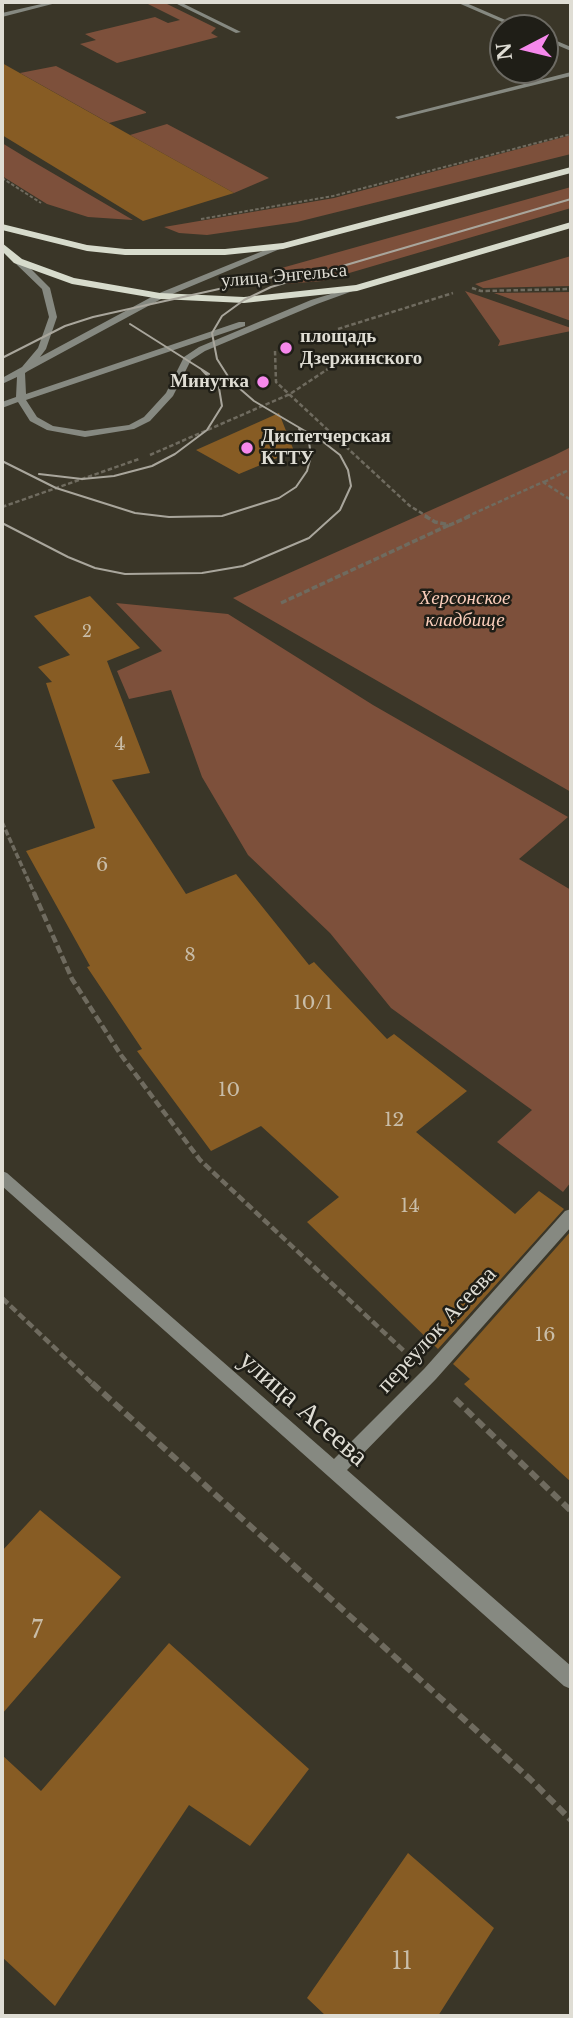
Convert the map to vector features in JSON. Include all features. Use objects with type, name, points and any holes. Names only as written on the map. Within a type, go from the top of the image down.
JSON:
[{"type":"main road","name":"улица Энгельса","points":[[2,227],[60,243],[125,252],[225,252],[283,246],[539,178],[571,172]]},
{"type":"main road","name":"улица Энгельса","points":[[2,246],[18,261],[72,281],[160,296],[244,300],[357,288],[571,225]]},
{"type":"street","points":[[2,15],[57,2]]},
{"type":"street","points":[[176,2],[238,32]]},
{"type":"street","points":[[459,2],[489,15]]},
{"type":"street","points":[[398,117],[571,74]]},
{"type":"street","points":[[2,381],[160,296],[283,246]]},
{"type":"street","points":[[18,261],[46,288],[53,317],[43,348],[21,373],[20,398],[33,419],[50,428],[85,434],[131,427],[160,408],[181,377],[187,359],[194,354],[314,302]]},
{"type":"street","points":[[2,405],[212,333],[357,288]]},
{"type":"street","name":"улица Асеева","points":[[2,1177],[571,1679]]},
{"type":"street","name":"переулок Асеева","points":[[334,1471],[430,1374],[571,1216]]},
{"type":"path","points":[[199,219],[333,196],[571,134]]},
{"type":"path","points":[[2,178],[44,205]]},
{"type":"path","points":[[464,285],[481,290],[571,289]]},
{"type":"path","points":[[329,332],[449,297],[456,290]]},
{"type":"path","points":[[276,348],[276,382],[410,506],[435,522],[450,525]]},
{"type":"path","points":[[2,507],[163,450],[290,394],[340,361]]},
{"type":"path","points":[[281,603],[571,469]]},
{"type":"path","points":[[543,482],[571,500]]},
{"type":"path","points":[[2,822],[15,858],[72,979],[121,1055],[200,1160],[430,1374],[571,1511]]},
{"type":"path","points":[[2,1298],[79,1371],[530,1779],[571,1820]]},
{"type":"green space","points":[[144,2],[163,2],[216,28],[211,33],[218,37],[117,63],[80,44],[96,40],[85,34],[155,17],[168,23],[180,20]]},
{"type":"green space","points":[[56,66],[146,113],[109,123],[20,73]]},
{"type":"green space","points":[[167,124],[269,178],[234,193],[130,135]]},
{"type":"green space","points":[[571,135],[571,154],[297,222],[207,235],[179,233],[164,227],[334,198]]},
{"type":"green space","points":[[2,143],[133,220],[88,217],[47,204],[2,176]]},
{"type":"green space","points":[[571,187],[571,208],[322,281],[285,284],[272,281],[278,269]]},
{"type":"green space","points":[[571,256],[571,286],[483,288],[475,284]]},
{"type":"green space","points":[[465,291],[571,328],[571,331],[498,346],[500,341]]},
{"type":"green space","points":[[571,292],[571,321],[494,293]]},
{"type":"green space","name":"Херсонское кладбище","points":[[571,447],[571,792],[233,598],[555,455]]},
{"type":"green space","points":[[116,603],[228,614],[373,705],[568,817],[519,859],[571,890],[571,1182],[563,1192],[497,1142],[532,1110],[391,1008],[330,933],[248,855],[202,777],[171,690],[129,699],[117,671],[162,651]]},
{"type":"building","points":[[2,63],[234,193],[143,221],[2,135]]},
{"type":"building","name":"Диспетчерская КТТУ","points":[[279,413],[294,451],[239,474],[196,450]]},
{"type":"building","points":[[90,596],[140,648],[107,661],[150,773],[112,780],[186,894],[236,874],[309,965],[314,962],[387,1039],[394,1034],[467,1091],[416,1132],[515,1214],[539,1191],[564,1209],[438,1349],[307,1222],[339,1197],[261,1126],[211,1151],[137,1051],[142,1049],[87,967],[90,966],[26,851],[95,828],[46,683],[52,682],[38,667],[70,655],[34,616]]},
{"type":"building","points":[[571,1231],[571,1482],[464,1384],[470,1379],[453,1364]]},
{"type":"building","points":[[40,1510],[121,1577],[2,1714],[2,1551]]},
{"type":"building","points":[[169,1643],[309,1769],[250,1846],[189,1805],[55,2006],[2,1957],[2,1755],[41,1791]]},
{"type":"building","points":[[408,1853],[494,1928],[438,2016],[326,2016],[307,1998]]},
{"type":"tram line","points":[[2,523],[68,557],[95,568],[125,574],[202,573],[243,566],[309,538],[340,510],[351,486],[348,470],[340,455],[322,441],[254,401],[231,381],[217,359],[212,333],[222,316],[244,300],[271,287],[571,199]]},
{"type":"tram line","points":[[2,358],[65,326],[93,317],[282,275]]},
{"type":"tram line","points":[[130,324],[209,374]]},
{"type":"tram line","points":[[39,474],[82,479],[114,476],[152,466],[175,454],[207,430],[222,406],[219,388],[202,370]]},
{"type":"tram line","points":[[2,461],[56,488],[135,513],[169,517],[222,516],[279,498],[296,487],[307,471],[311,456],[309,442],[299,429]]},
{"type":"place","name":"площадь Дзержинского","points":[[286,348]]},
{"type":"place","name":"Минутка","points":[[263,382]]},
{"type":"place","name":"Диспетчерская КТТУ","points":[[247,448]]}]
